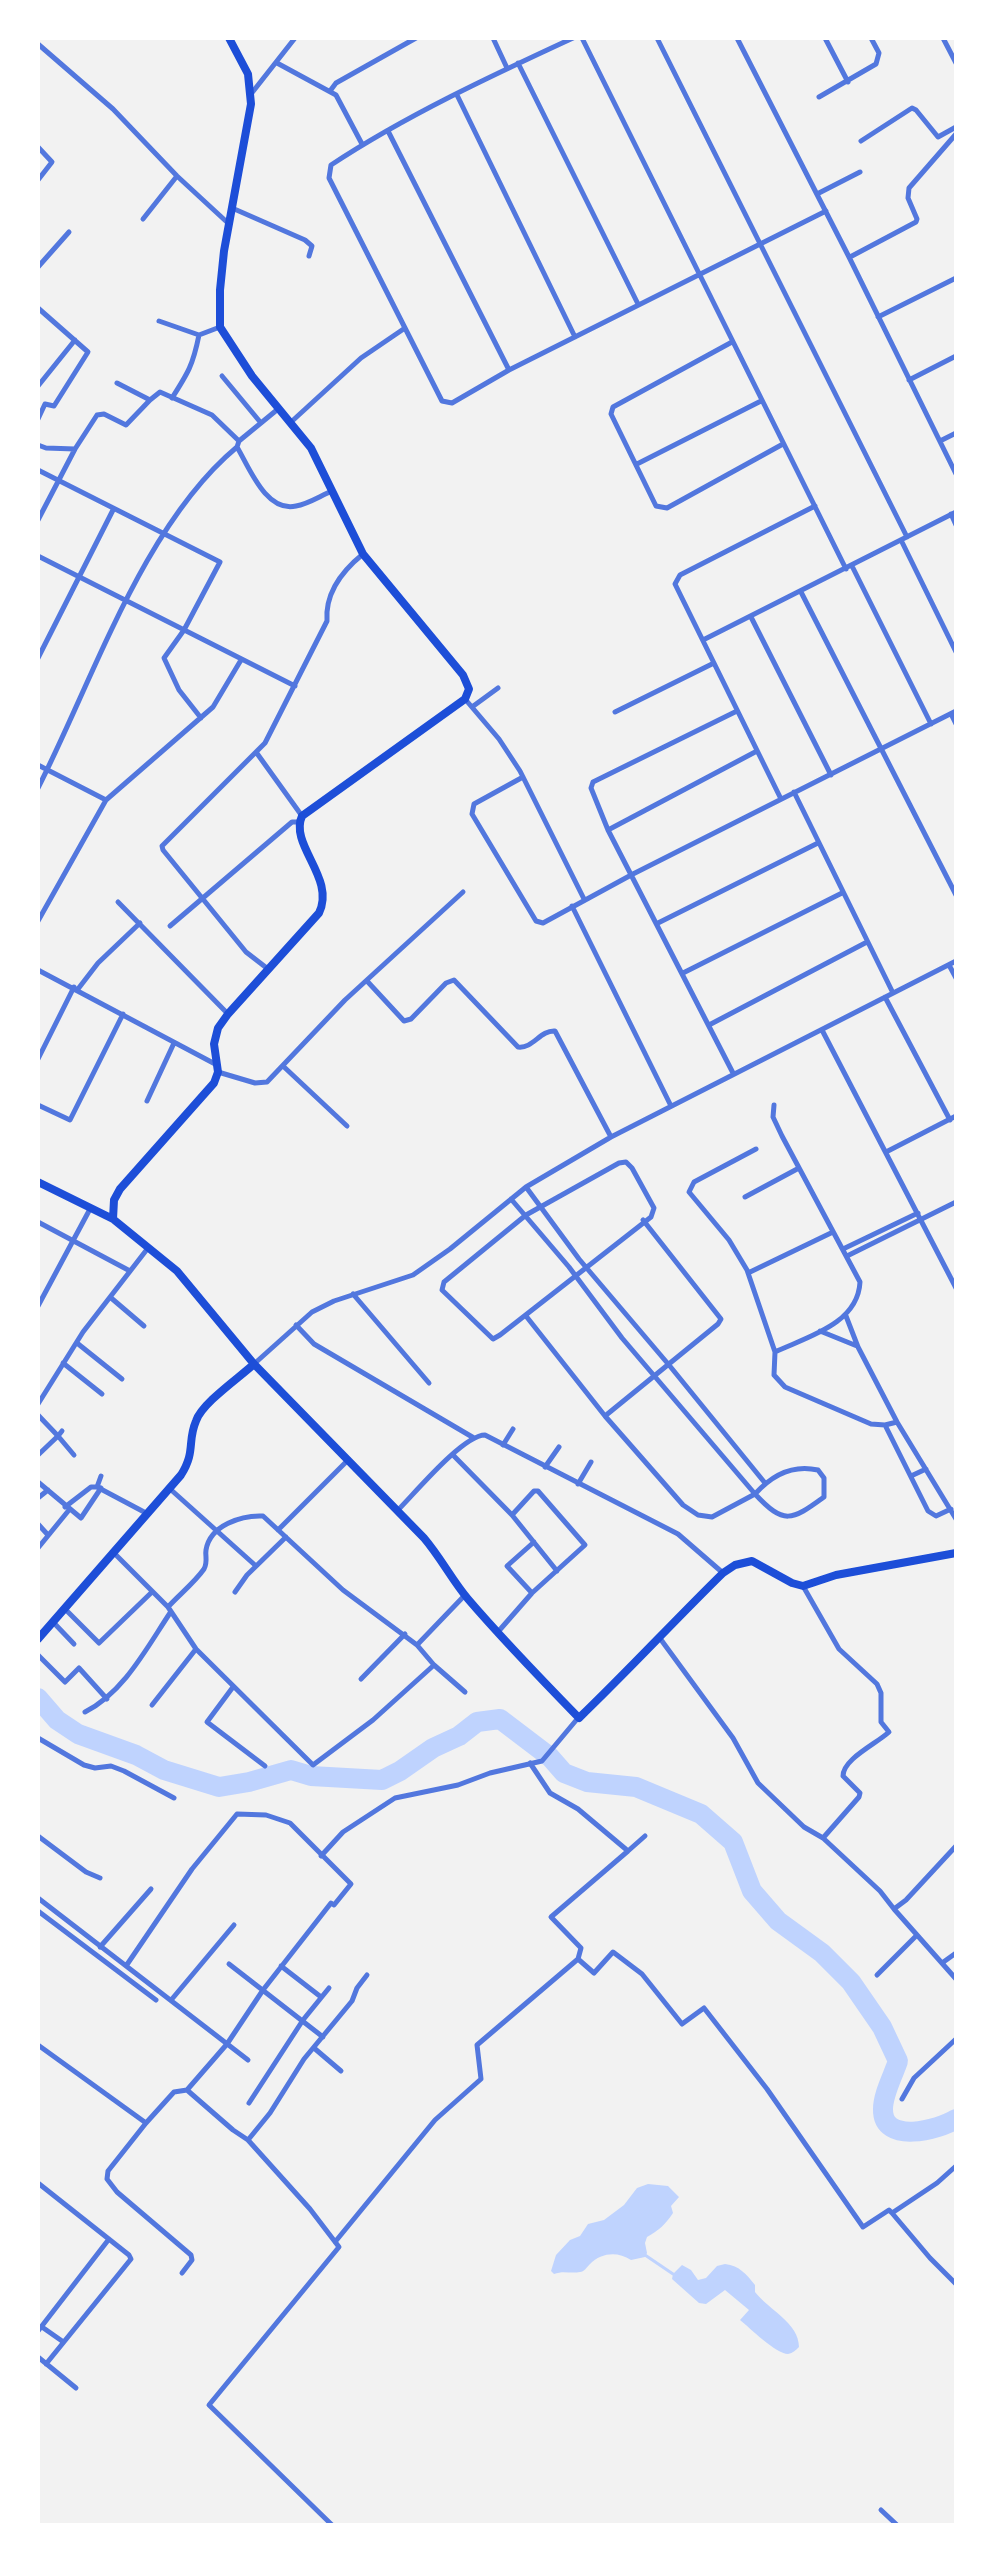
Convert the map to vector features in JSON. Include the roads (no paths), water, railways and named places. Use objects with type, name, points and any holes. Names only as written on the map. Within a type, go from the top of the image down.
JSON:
[{"type":"main road","points":[[113,1219],[114,1200],[120,1189],[206,1092],[218,1069],[215,1035],[228,1014],[315,920],[324,901],[324,893],[302,837],[301,819],[465,699],[468,686],[454,661],[363,554],[311,448],[252,376],[220,327],[220,290],[251,94],[243,62],[229,38]]},
{"type":"main road","points":[[38,1182],[113,1219],[177,1271],[254,1364],[442,1559],[465,1595],[497,1633],[579,1718],[723,1573],[735,1565],[752,1561],[803,1586],[836,1575],[956,1553]]},
{"type":"main road","points":[[38,1639],[169,1488],[190,1459],[194,1427],[200,1413],[254,1364]]},
{"type":"street","points":[[251,94],[295,38]]},
{"type":"street","points":[[330,91],[336,83],[416,38]]},
{"type":"street","points":[[493,38],[507,68]]},
{"type":"street","points":[[573,38],[507,68],[362,144],[331,165],[329,178],[438,398],[452,403],[509,370],[826,211]]},
{"type":"street","points":[[582,38],[761,401],[931,724]]},
{"type":"street","points":[[657,38],[904,539],[956,652]]},
{"type":"street","points":[[737,38],[956,474]]},
{"type":"street","points":[[825,38],[848,82]]},
{"type":"street","points":[[819,97],[848,82],[879,60],[871,38]]},
{"type":"street","points":[[943,38],[956,63]]},
{"type":"street","points":[[38,44],[113,109],[177,176],[230,224]]},
{"type":"street","points":[[277,63],[336,95],[362,144]]},
{"type":"street","points":[[518,63],[638,304]]},
{"type":"street","points":[[457,95],[575,337]]},
{"type":"street","points":[[861,141],[912,108],[938,137],[956,127]]},
{"type":"street","points":[[388,131],[509,370]]},
{"type":"street","points":[[849,257],[916,222],[908,198],[909,188],[956,134]]},
{"type":"street","points":[[38,147],[52,161],[38,180]]},
{"type":"street","points":[[817,194],[860,172]]},
{"type":"street","points":[[143,219],[177,176]]},
{"type":"street","points":[[232,208],[305,240],[312,246],[309,256]]},
{"type":"street","points":[[38,267],[69,232]]},
{"type":"street","points":[[878,317],[956,278]]},
{"type":"street","points":[[38,308],[87,349],[87,354],[54,406],[46,403],[38,419]]},
{"type":"street","points":[[159,321],[199,335],[220,327]]},
{"type":"street","points":[[290,423],[361,358],[405,328]]},
{"type":"street","points":[[172,398],[187,377],[199,335]]},
{"type":"street","points":[[38,386],[75,340]]},
{"type":"street","points":[[732,342],[615,404],[611,414],[656,506],[667,508],[783,444]]},
{"type":"street","points":[[909,380],[956,356]]},
{"type":"street","points":[[222,376],[261,423]]},
{"type":"street","points":[[117,383],[150,400]]},
{"type":"street","points":[[38,520],[75,449],[97,415],[104,414],[126,425],[160,392],[212,415],[238,444],[268,497],[275,502],[287,507],[298,506],[332,491]]},
{"type":"street","points":[[637,464],[761,401]]},
{"type":"street","points":[[38,788],[162,535],[218,462],[278,409]]},
{"type":"street","points":[[940,441],[956,433]]},
{"type":"street","points":[[38,445],[75,449]]},
{"type":"street","points":[[38,470],[220,562],[184,630],[164,658],[179,690],[201,718]]},
{"type":"street","points":[[781,799],[676,589],[676,579],[815,506]]},
{"type":"street","points":[[38,658],[113,510]]},
{"type":"street","points":[[703,640],[954,513],[956,525]]},
{"type":"street","points":[[269,970],[246,952],[162,846],[256,752],[275,728],[327,621],[330,594],[352,563],[363,554]]},
{"type":"street","points":[[38,556],[295,686]]},
{"type":"street","points":[[801,592],[956,895]]},
{"type":"street","points":[[751,617],[831,775]]},
{"type":"street","points":[[38,921],[106,800],[213,707],[241,660]]},
{"type":"street","points":[[615,712],[714,663]]},
{"type":"street","points":[[472,707],[498,688]]},
{"type":"street","points":[[465,699],[499,739],[523,777],[584,899]]},
{"type":"street","points":[[733,1073],[591,793],[593,782],[737,711]]},
{"type":"street","points":[[523,777],[474,804],[472,814],[536,921],[545,922],[584,899],[953,712],[956,724]]},
{"type":"street","points":[[608,830],[757,751]]},
{"type":"street","points":[[170,926],[292,822],[301,819],[256,752]]},
{"type":"street","points":[[38,765],[106,800]]},
{"type":"street","points":[[794,792],[893,993]]},
{"type":"street","points":[[657,923],[818,843]]},
{"type":"street","points":[[38,970],[76,988],[218,1069],[262,1084],[345,1000],[463,892]]},
{"type":"street","points":[[683,973],[842,893]]},
{"type":"street","points":[[118,902],[228,1014]]},
{"type":"street","points":[[572,906],[671,1106]]},
{"type":"street","points":[[38,1059],[76,988],[140,923]]},
{"type":"street","points":[[709,1025],[867,942]]},
{"type":"street","points":[[254,1364],[296,1325],[334,1301],[413,1275],[526,1187],[611,1137],[956,961]]},
{"type":"street","points":[[949,965],[956,978]]},
{"type":"street","points":[[367,981],[404,1021],[411,1019],[446,983],[454,980],[518,1047],[527,1047],[549,1030],[555,1031],[611,1137]]},
{"type":"street","points":[[885,997],[953,1118],[886,1152]]},
{"type":"street","points":[[38,1105],[70,1120],[123,1014]]},
{"type":"street","points":[[822,1030],[953,1275],[956,1288]]},
{"type":"street","points":[[147,1101],[174,1043]]},
{"type":"street","points":[[283,1066],[347,1126]]},
{"type":"street","points":[[774,1105],[773,1117],[860,1282],[857,1299],[846,1316],[775,1352]]},
{"type":"street","points":[[756,1149],[694,1182],[689,1192],[738,1252],[748,1273],[775,1352],[774,1375],[785,1387],[871,1424],[897,1422]]},
{"type":"street","points":[[626,1162],[654,1208],[651,1217],[643,1220],[526,1316],[493,1339],[442,1290],[444,1282],[540,1206],[626,1162]]},
{"type":"street","points":[[745,1197],[799,1168]]},
{"type":"street","points":[[526,1187],[579,1259],[765,1483]]},
{"type":"street","points":[[511,1199],[655,1377],[755,1494],[770,1511],[790,1518],[801,1514],[826,1493],[824,1478],[818,1470],[784,1471],[765,1483],[755,1494],[712,1517],[691,1511],[605,1416],[526,1316]]},
{"type":"street","points":[[847,1256],[956,1202]]},
{"type":"street","points":[[38,1306],[90,1209]]},
{"type":"street","points":[[843,1249],[918,1213]]},
{"type":"street","points":[[605,1416],[721,1319],[643,1220]]},
{"type":"street","points":[[38,1222],[130,1271]]},
{"type":"street","points":[[748,1273],[833,1232]]},
{"type":"street","points":[[38,1404],[77,1343],[149,1246]]},
{"type":"street","points":[[569,1267],[579,1259]]},
{"type":"street","points":[[353,1294],[429,1383]]},
{"type":"street","points":[[110,1297],[144,1326]]},
{"type":"street","points":[[846,1316],[858,1347],[897,1422],[956,1519]]},
{"type":"street","points":[[296,1325],[314,1344],[359,1373],[474,1438]]},
{"type":"street","points":[[820,1331],[858,1347]]},
{"type":"street","points":[[77,1343],[122,1379]]},
{"type":"street","points":[[63,1363],[102,1394]]},
{"type":"street","points":[[38,1415],[60,1434],[74,1455]]},
{"type":"street","points":[[885,1425],[932,1514],[936,1516],[951,1509]]},
{"type":"street","points":[[503,1445],[513,1429]]},
{"type":"street","points":[[38,1455],[60,1434]]},
{"type":"street","points":[[397,1511],[453,1455],[474,1438],[485,1435],[678,1534],[723,1573]]},
{"type":"street","points":[[545,1467],[559,1447]]},
{"type":"street","points":[[453,1455],[512,1515],[557,1571]]},
{"type":"street","points":[[278,1530],[347,1461]]},
{"type":"street","points":[[578,1484],[591,1462]]},
{"type":"street","points":[[911,1476],[926,1469]]},
{"type":"street","points":[[38,1482],[82,1518],[99,1488],[101,1476]]},
{"type":"street","points":[[38,1548],[67,1508],[91,1487],[99,1488],[146,1513]]},
{"type":"street","points":[[169,1488],[256,1566]]},
{"type":"street","points":[[38,1498],[48,1490]]},
{"type":"street","points":[[497,1633],[532,1593],[583,1549],[584,1541],[538,1491],[534,1491],[512,1515]]},
{"type":"street","points":[[85,1712],[107,1699],[131,1672],[169,1610],[204,1568],[206,1548],[219,1530],[239,1517],[263,1516],[343,1590],[405,1634],[465,1692]]},
{"type":"street","points":[[38,1524],[48,1535]]},
{"type":"street","points":[[235,1592],[286,1537]]},
{"type":"street","points":[[532,1593],[507,1566],[534,1542]]},
{"type":"street","points":[[112,1551],[169,1610],[196,1649],[313,1765],[373,1720],[434,1665]]},
{"type":"street","points":[[803,1586],[839,1649],[877,1684],[881,1693],[881,1722],[889,1732],[842,1771],[860,1793],[859,1797],[823,1838]]},
{"type":"street","points":[[64,1608],[99,1643],[152,1592]]},
{"type":"street","points":[[417,1645],[465,1595]]},
{"type":"street","points":[[53,1622],[74,1644]]},
{"type":"street","points":[[361,1679],[405,1634]]},
{"type":"street","points":[[658,1637],[733,1738],[758,1783],[804,1827],[823,1838],[880,1891],[956,1979]]},
{"type":"street","points":[[152,1705],[196,1649]]},
{"type":"street","points":[[38,1655],[65,1682],[79,1668],[107,1699]]},
{"type":"street","points":[[233,1687],[207,1722],[265,1766]]},
{"type":"street","points":[[321,1856],[343,1832],[395,1798],[458,1785],[490,1773],[542,1761],[579,1718]]},
{"type":"street","points":[[38,1738],[84,1765],[111,1766],[174,1798]]},
{"type":"street","points":[[530,1763],[550,1793],[578,1809],[628,1851]]},
{"type":"street","points":[[126,1966],[174,1900],[192,1869],[237,1814],[266,1815],[290,1823],[351,1884],[281,1966],[227,2044],[187,2090],[174,2092],[108,2171],[107,2179],[117,2192],[191,2255],[192,2260],[182,2273]]},
{"type":"street","points":[[38,1836],[86,1872],[100,1878]]},
{"type":"street","points":[[645,1836],[551,1917],[581,1948],[578,1959],[594,1973],[613,1952],[642,1974],[682,2024],[704,2008],[767,2089],[863,2227],[889,2210],[956,2284]]},
{"type":"street","points":[[894,1909],[956,1846]]},
{"type":"street","points":[[100,1947],[151,1889]]},
{"type":"street","points":[[38,1898],[248,2060]]},
{"type":"street","points":[[38,1911],[156,2000]]},
{"type":"street","points":[[172,1999],[234,1925]]},
{"type":"street","points":[[877,1975],[917,1935]]},
{"type":"street","points":[[942,1963],[956,1953]]},
{"type":"street","points":[[335,2242],[435,2120],[481,2079],[477,2045],[578,1959]]},
{"type":"street","points":[[229,1964],[323,2037]]},
{"type":"street","points":[[281,1966],[321,1997]]},
{"type":"street","points":[[248,2140],[270,2113],[304,2059],[352,2001],[367,1975]]},
{"type":"street","points":[[249,2103],[303,2020],[329,1988]]},
{"type":"street","points":[[902,2099],[914,2078],[956,2039]]},
{"type":"street","points":[[38,2045],[146,2123]]},
{"type":"street","points":[[314,2048],[341,2071]]},
{"type":"street","points":[[187,2090],[248,2140],[310,2209],[339,2247],[209,2405],[332,2525]]},
{"type":"street","points":[[892,2213],[937,2183],[956,2166]]},
{"type":"street","points":[[38,2183],[129,2255],[129,2262],[46,2364]]},
{"type":"street","points":[[62,2341],[40,2329],[109,2239]]},
{"type":"street","points":[[38,2357],[76,2388]]},
{"type":"street","points":[[881,2510],[897,2525]]},
{"type":"water","points":[[648,2184],[668,2186],[679,2197],[671,2206],[673,2213],[667,2221],[647,2237],[645,2257],[631,2260],[609,2254],[594,2260],[581,2272],[554,2274],[551,2271],[556,2255],[570,2240],[580,2236],[588,2224],[604,2220],[624,2205],[637,2188]]},
{"type":"water","points":[[725,2264],[746,2274],[761,2299],[789,2324],[798,2338],[799,2347],[796,2350],[783,2353],[756,2334],[740,2320],[749,2310],[725,2290],[706,2304],[699,2303],[672,2279],[682,2265],[691,2270],[698,2280]]},
{"type":"waterway","points":[[38,1698],[57,1720],[78,1734],[136,1755],[164,1770],[219,1787],[291,1770],[311,1776],[382,1780],[433,1748],[459,1736],[477,1722],[500,1719],[550,1757],[564,1773],[587,1782],[636,1787],[701,1814],[733,1842],[752,1891],[778,1921],[822,1953],[851,1982],[882,2027],[898,2061],[885,2097],[885,2120],[901,2131],[913,2132],[956,2119]]},
{"type":"waterway","points":[[645,2255],[673,2274]]}]
